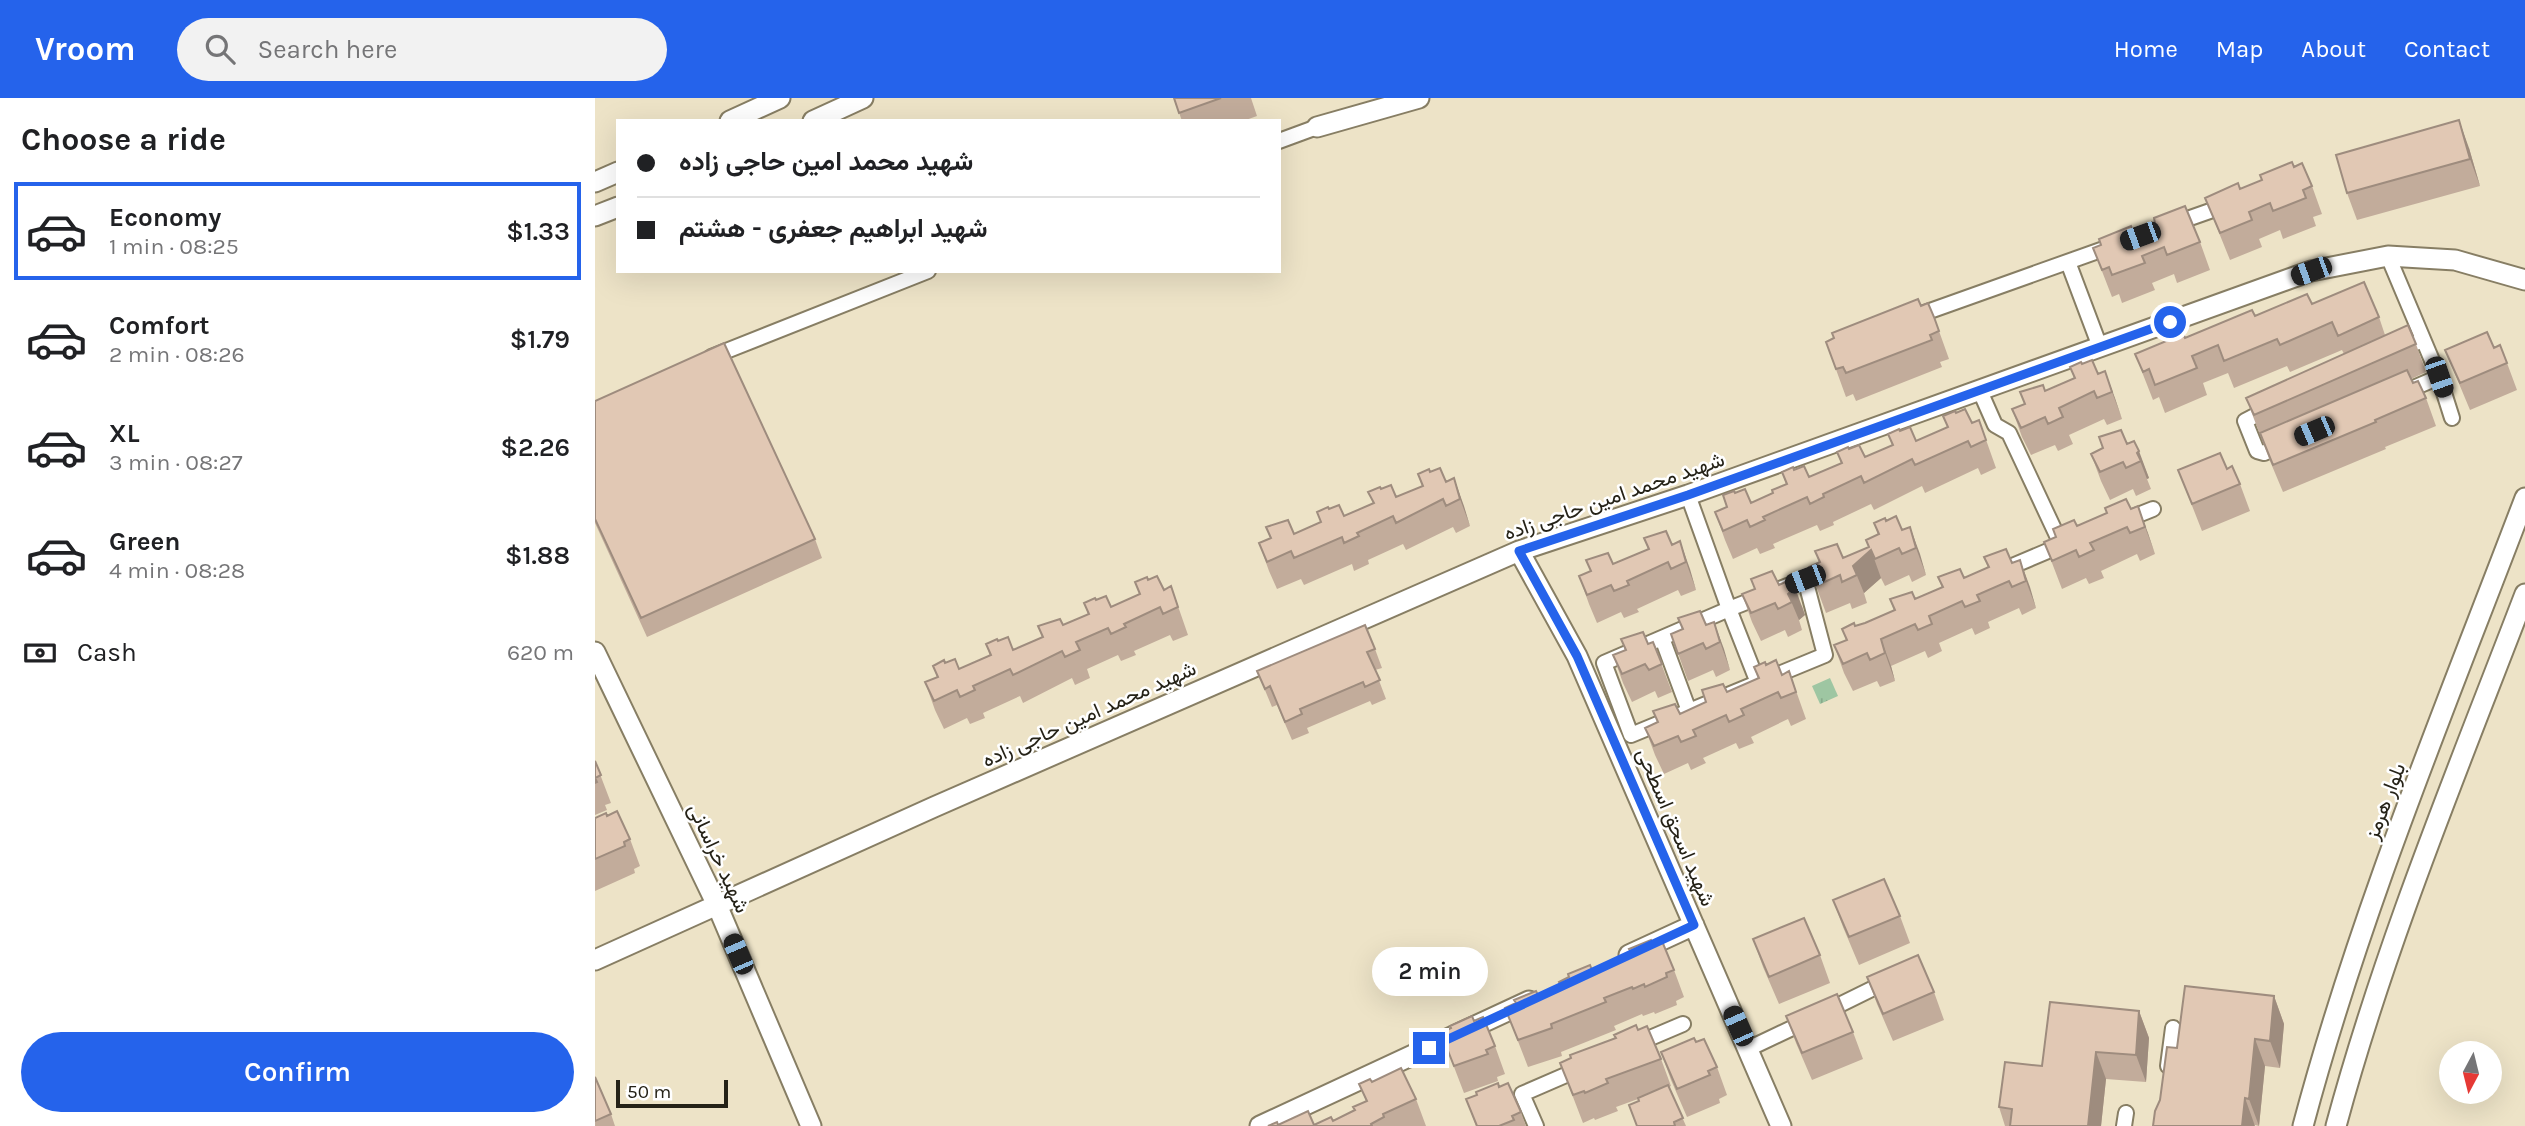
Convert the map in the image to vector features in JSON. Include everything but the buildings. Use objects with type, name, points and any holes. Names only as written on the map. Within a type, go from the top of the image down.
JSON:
[{"type":"street","points":[[734,119],[780,98]]},
{"type":"street","points":[[817,119],[863,98]]},
{"type":"street","points":[[1281,140],[1317,127],[1419,98]]},
{"type":"street","points":[[595,182],[616,173]]},
{"type":"street","points":[[2157,230],[2246,198]]},
{"type":"street","points":[[595,216],[616,208]]},
{"type":"street","points":[[1900,322],[2131,239]]},
{"type":"street","points":[[2388,256],[2439,377],[2452,418]]},
{"type":"street","name":"شهید محمد امین حاجی زاده","points":[[595,960],[934,807],[1519,551],[1688,495],[2311,271],[2388,256],[2455,260],[2525,280]]},
{"type":"street","points":[[2068,262],[2100,347]]},
{"type":"street","points":[[695,363],[923,273]]},
{"type":"street","points":[[2383,357],[2423,340]]},
{"type":"street","points":[[2389,399],[2439,377]]},
{"type":"street","points":[[1980,391],[1995,425],[2009,433],[2067,544],[1986,577]]},
{"type":"street","points":[[2283,402],[2245,421],[2256,451],[2264,453],[2301,437]]},
{"type":"street","points":[[1688,495],[1758,683]]},
{"type":"street","name":"بلوار هرمز","points":[[2303,1126],[2326,1041],[2387,859],[2525,498]]},
{"type":"street","points":[[2107,528],[2153,509]]},
{"type":"street","name":"شهید اسحق اسطحی","points":[[1519,551],[1577,656],[1781,1126]]},
{"type":"street","points":[[1805,579],[1825,655],[1631,735],[1604,663],[1728,608],[1805,579]]},
{"type":"street","points":[[2336,1126],[2356,1052],[2417,875],[2525,594]]},
{"type":"street","points":[[1662,638],[1689,711]]},
{"type":"street","name":"شهید خراسانی","points":[[595,652],[717,905],[811,1126]]},
{"type":"street","points":[[1607,965],[1694,925]]},
{"type":"street","points":[[1748,1049],[1896,978]]},
{"type":"street","points":[[1260,1126],[1545,994]]},
{"type":"street","points":[[1621,1051],[1683,1024]]},
{"type":"street","points":[[2167,1077],[2173,1028]]},
{"type":"street","points":[[1536,1126],[1523,1094],[1597,1062]]},
{"type":"green space","points":[[1830,678],[1838,696],[1820,704],[1812,686]]},
{"type":"route","points":[[1429,1048],[1694,925],[1577,656],[1519,551],[1688,495],[2170,322]]}]
